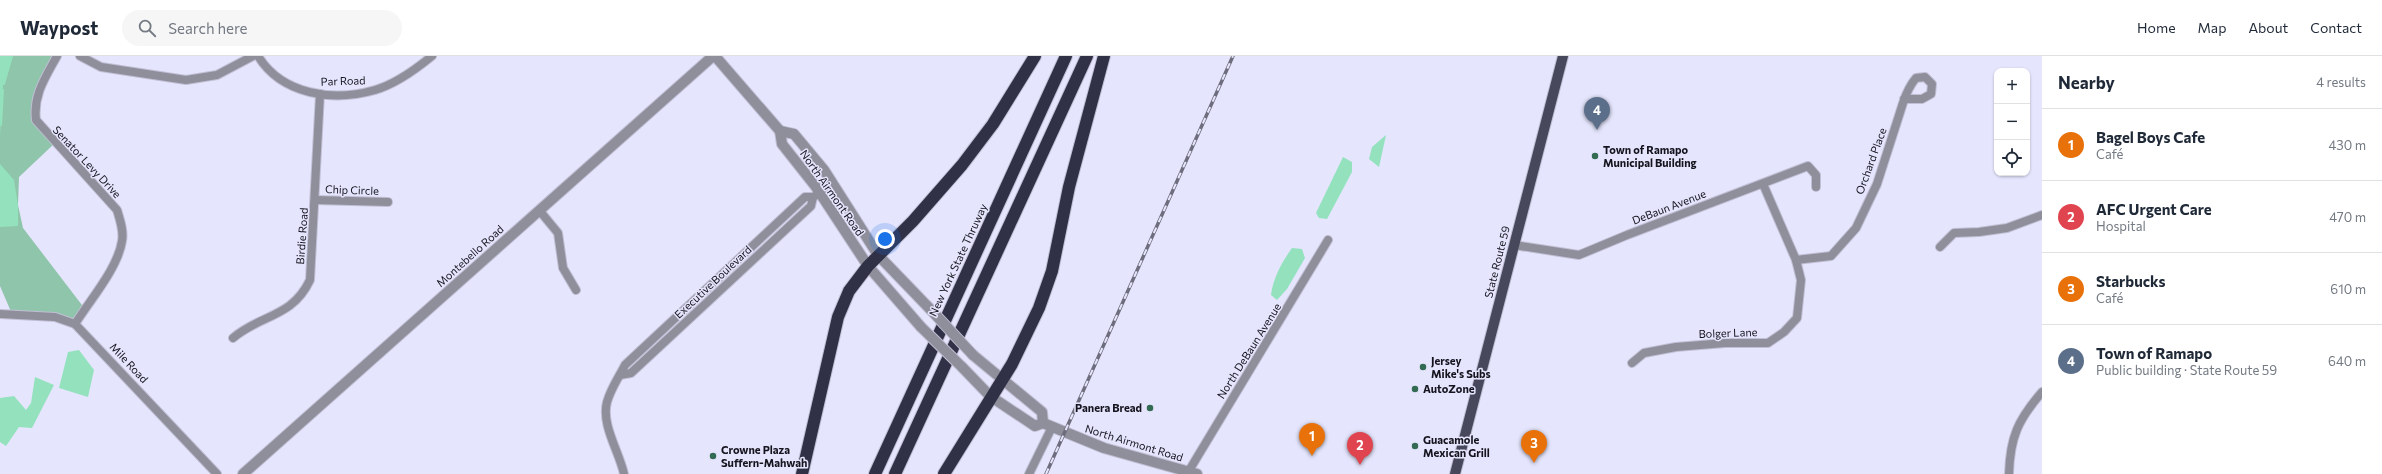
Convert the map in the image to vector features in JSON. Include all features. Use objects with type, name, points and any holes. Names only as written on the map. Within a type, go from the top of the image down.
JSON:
[{"type":"highway","points":[[802,474],[838,317],[849,291],[868,266],[913,221],[962,165],[993,124],[1035,56]]},
{"type":"highway","name":"New York State Thruway","points":[[875,474],[1066,56]]},
{"type":"highway","points":[[895,474],[1086,56]]},
{"type":"highway","points":[[944,474],[1022,345],[1046,289],[1088,112],[1104,56]]},
{"type":"main road","name":"State Route 59","points":[[1455,474],[1563,56]]},
{"type":"street","name":"Senator Levy Drive","points":[[57,56],[41,85],[34,106],[36,120],[117,210],[121,223],[123,240],[116,261],[75,324]]},
{"type":"street","points":[[80,56],[101,67],[186,80],[217,75],[253,56]]},
{"type":"street","name":"Par Road","points":[[258,56],[268,70],[279,80],[293,88],[320,94],[354,94],[376,90],[404,77],[432,56]]},
{"type":"street","name":"North Airmont Road","points":[[714,56],[780,131],[782,144],[816,195],[868,266],[921,327],[990,396],[1035,426],[1047,425],[1104,448],[1191,473]]},
{"type":"street","name":"Montebello Road","points":[[243,474],[714,56]]},
{"type":"street","name":"Birdie Road","points":[[233,338],[248,327],[274,316],[303,295],[310,280],[320,94]]},
{"type":"street","name":"Orchard Place","points":[[1796,260],[1831,256],[1856,228],[1877,184],[1904,99]]},
{"type":"street","name":"North Airmont Road","points":[[780,131],[794,134],[824,170],[878,255],[973,355],[1001,380],[1042,412],[1047,425]]},
{"type":"street","name":"DeBaun Avenue","points":[[1514,245],[1579,255],[1808,166],[1816,175],[1816,187]]},
{"type":"street","name":"Bolger Lane","points":[[1632,362],[1644,353],[1676,347],[1725,343],[1768,343],[1784,332],[1797,318],[1801,280],[1796,260],[1763,184]]},
{"type":"street","name":"Executive Boulevard","points":[[624,474],[606,416],[607,403],[612,387],[625,365],[805,197],[816,195],[833,186]]},
{"type":"street","name":"Chip Circle","points":[[315,200],[388,202]]},
{"type":"street","points":[[539,210],[558,233],[563,268],[576,290]]},
{"type":"street","points":[[1940,247],[1954,233],[1979,232],[2007,228],[2042,215]]},
{"type":"street","name":"North DeBaun Avenue","points":[[1191,473],[1328,240]]},
{"type":"street","name":"Mile Road","points":[[0,314],[55,317],[75,324],[217,474]]},
{"type":"street","points":[[2009,474],[2009,452],[2016,430],[2031,405],[2042,392]]},
{"type":"street","points":[[1029,474],[1047,425]]},
{"type":"shaded area","points":[[0,56],[57,56],[41,85],[36,121],[55,143],[19,177],[18,205],[23,228],[85,309],[75,324],[12,314],[0,286]]},
{"type":"shaded area","points":[[0,56],[12,56],[3,85],[0,136]]},
{"type":"shaded area","points":[[1386,135],[1379,167],[1369,159],[1372,147]]},
{"type":"shaded area","points":[[1343,157],[1352,162],[1352,172],[1327,219],[1319,218],[1316,213]]},
{"type":"shaded area","points":[[0,164],[14,180],[18,205],[18,226],[0,227]]},
{"type":"shaded area","points":[[1292,248],[1302,249],[1305,258],[1287,289],[1277,300],[1271,295],[1274,282],[1281,265]]},
{"type":"shaded area","points":[[79,350],[94,370],[88,397],[59,388],[68,352]]},
{"type":"shaded area","points":[[35,377],[54,385],[32,428],[19,427],[6,446],[0,442],[0,398],[14,396],[26,410],[31,403]]},
{"type":"waterway","points":[[4,84],[12,56]]},
{"type":"waterway","points":[[1,125],[3,90]]},
{"type":"railway","points":[[1046,474],[1233,56]]},
{"type":"place","name":"Town of Ramapo","points":[[1597,130]]},
{"type":"place","name":"Town of Ramapo Municipal Building","points":[[1595,156]]},
{"type":"place","name":"Jersey Mike's Subs","points":[[1423,367]]},
{"type":"place","name":"AutoZone","points":[[1415,389]]},
{"type":"place","name":"Panera Bread","points":[[1150,408]]},
{"type":"place","name":"Guacamole Mexican Grill","points":[[1415,446]]},
{"type":"place","name":"Crowne Plaza Suffern-Mahwah","points":[[713,456]]},
{"type":"place","name":"Bagel Boys Cafe","points":[[1312,456]]},
{"type":"place","name":"Starbucks","points":[[1534,463]]},
{"type":"place","name":"AFC Urgent Care","points":[[1360,465]]}]
